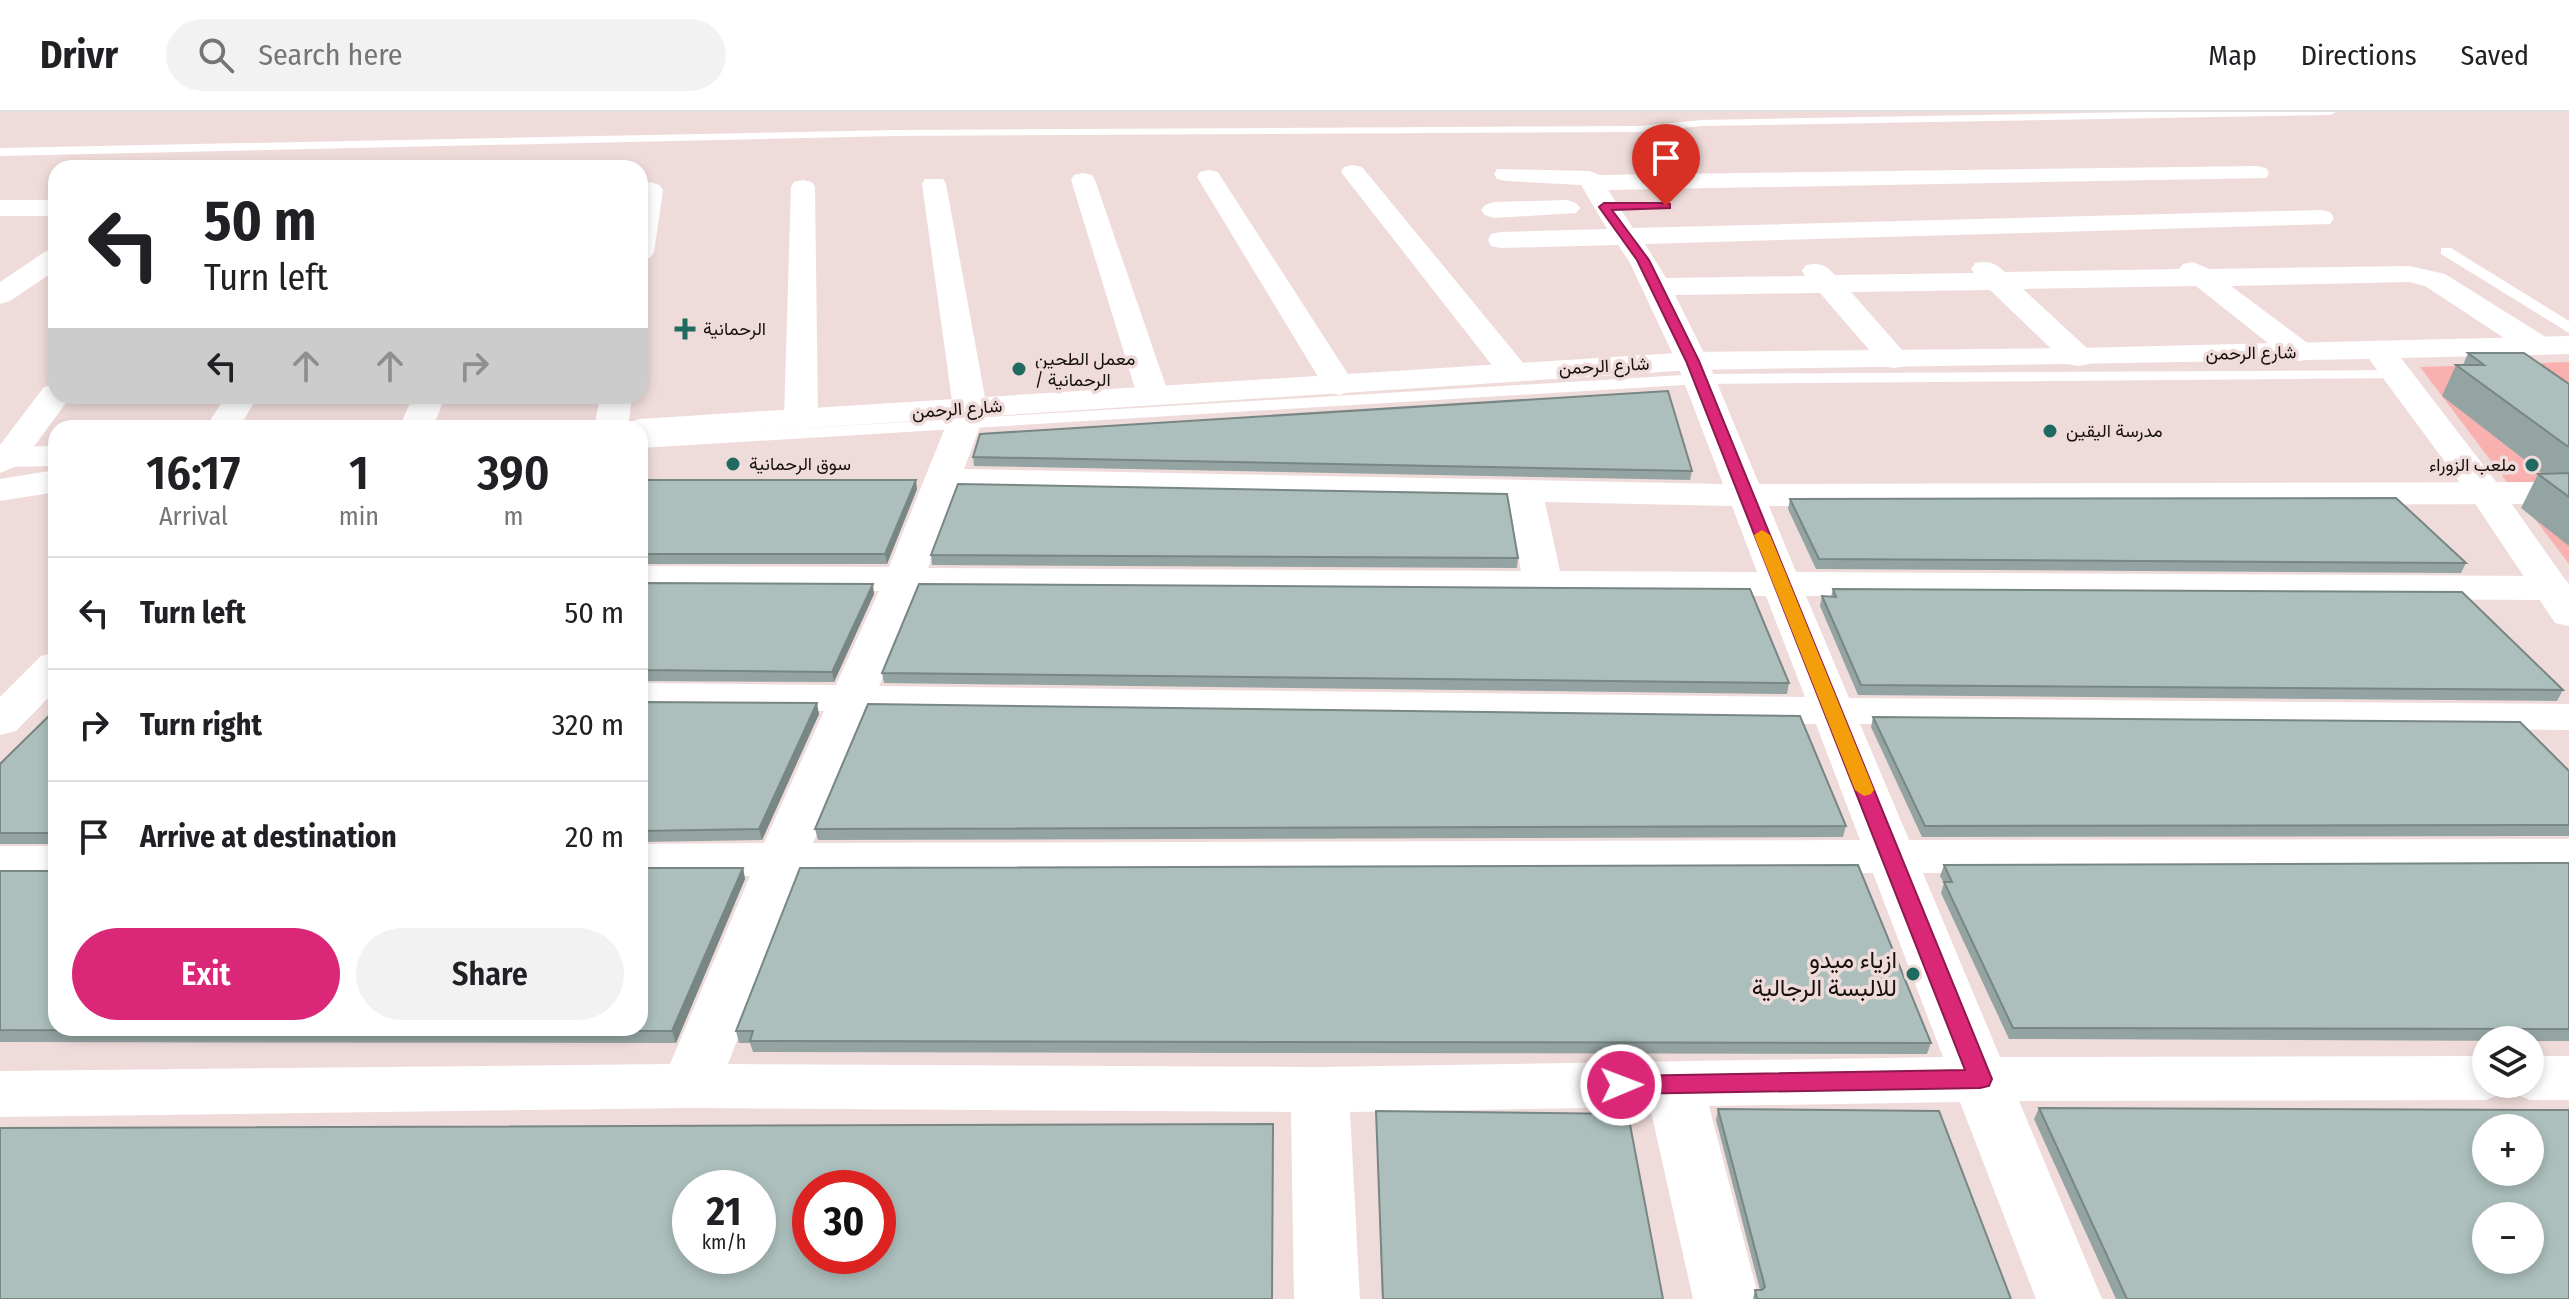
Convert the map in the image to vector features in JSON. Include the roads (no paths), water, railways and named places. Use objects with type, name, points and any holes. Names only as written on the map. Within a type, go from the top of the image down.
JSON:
[{"type":"street","points":[[1353,172],[1513,371]]},
{"type":"street","points":[[1494,210],[1598,195],[1889,180],[2257,173]]},
{"type":"street","points":[[1506,174],[1589,178],[1643,260],[1696,370],[2069,1299]]},
{"type":"street","points":[[2071,175],[2299,352]]},
{"type":"street","points":[[1209,177],[1339,385]]},
{"type":"street","points":[[1083,180],[1153,395]]},
{"type":"street","points":[[1889,180],[1967,253],[1996,295],[2026,309],[2078,357]]},
{"type":"street","points":[[690,1086],[782,859],[904,580],[967,416],[934,184]]},
{"type":"street","points":[[801,419],[803,187]]},
{"type":"street","points":[[648,202],[650,190]]},
{"type":"street","points":[[1598,195],[1913,202],[2289,195]]},
{"type":"street","points":[[0,208],[48,208]]},
{"type":"street","points":[[1501,240],[2321,218]]},
{"type":"street","points":[[1783,231],[1803,256],[1824,298],[1853,312],[1894,359]]},
{"type":"street","points":[[2180,248],[2210,248]]},
{"type":"street","points":[[1643,260],[2150,249]]},
{"type":"street","points":[[0,295],[48,262]]},
{"type":"street","points":[[1656,287],[1824,298],[1996,295],[2201,277],[2409,274],[2435,280],[2554,346]]},
{"type":"street","points":[[2194,306],[2239,306]]},
{"type":"street","points":[[2026,309],[2072,308]]},
{"type":"street","points":[[1853,312],[1885,311]]},
{"type":"street","points":[[1669,315],[1700,314]]},
{"type":"street","name":"شارع الرحمن","points":[[648,429],[801,419],[967,416],[1153,395],[1513,371],[1696,370],[1894,359],[2299,352],[2388,363],[2554,346]]},
{"type":"street","points":[[2388,363],[2561,601]]},
{"type":"street","points":[[2,466],[48,404]]},
{"type":"street","points":[[2,466],[48,457]]},
{"type":"street","points":[[2,466],[48,479]]},
{"type":"street","points":[[945,479],[1746,495],[2569,493]]},
{"type":"street","points":[[1525,491],[1543,584]]},
{"type":"street","points":[[648,578],[1782,585],[2561,601]]},
{"type":"street","points":[[0,722],[36,684]]},
{"type":"street","points":[[648,696],[2569,717]]},
{"type":"street","points":[[648,860],[2569,855]]},
{"type":"street","points":[[0,863],[48,863]]},
{"type":"street","points":[[0,1094],[690,1086],[1320,1090],[1980,1079],[2472,1078]]},
{"type":"street","points":[[2544,1078],[2569,1078]]},
{"type":"street","points":[[1674,1084],[1726,1299]]},
{"type":"street","points":[[1320,1090],[1327,1299]]},
{"type":"lane","points":[[0,152],[863,133],[1608,129],[1733,122],[2330,112]]},
{"type":"lane","points":[[2446,251],[2569,328]]},
{"type":"lane","points":[[648,442],[967,416],[1696,370],[2388,363]]},
{"type":"place","name":"الرحمانية","points":[[685,329]]},
{"type":"place","name":"معمل الطحين / الرحمانية","points":[[1019,369]]},
{"type":"place","name":"مدرسة اليقين","points":[[2050,431]]},
{"type":"place","name":"سوق الرحمانية","points":[[733,464]]},
{"type":"place","name":"ملعب الزوراء","points":[[2532,465]]},
{"type":"place","name":"ازياء ميدو للالبسة الرجالية","points":[[1913,974]]}]
